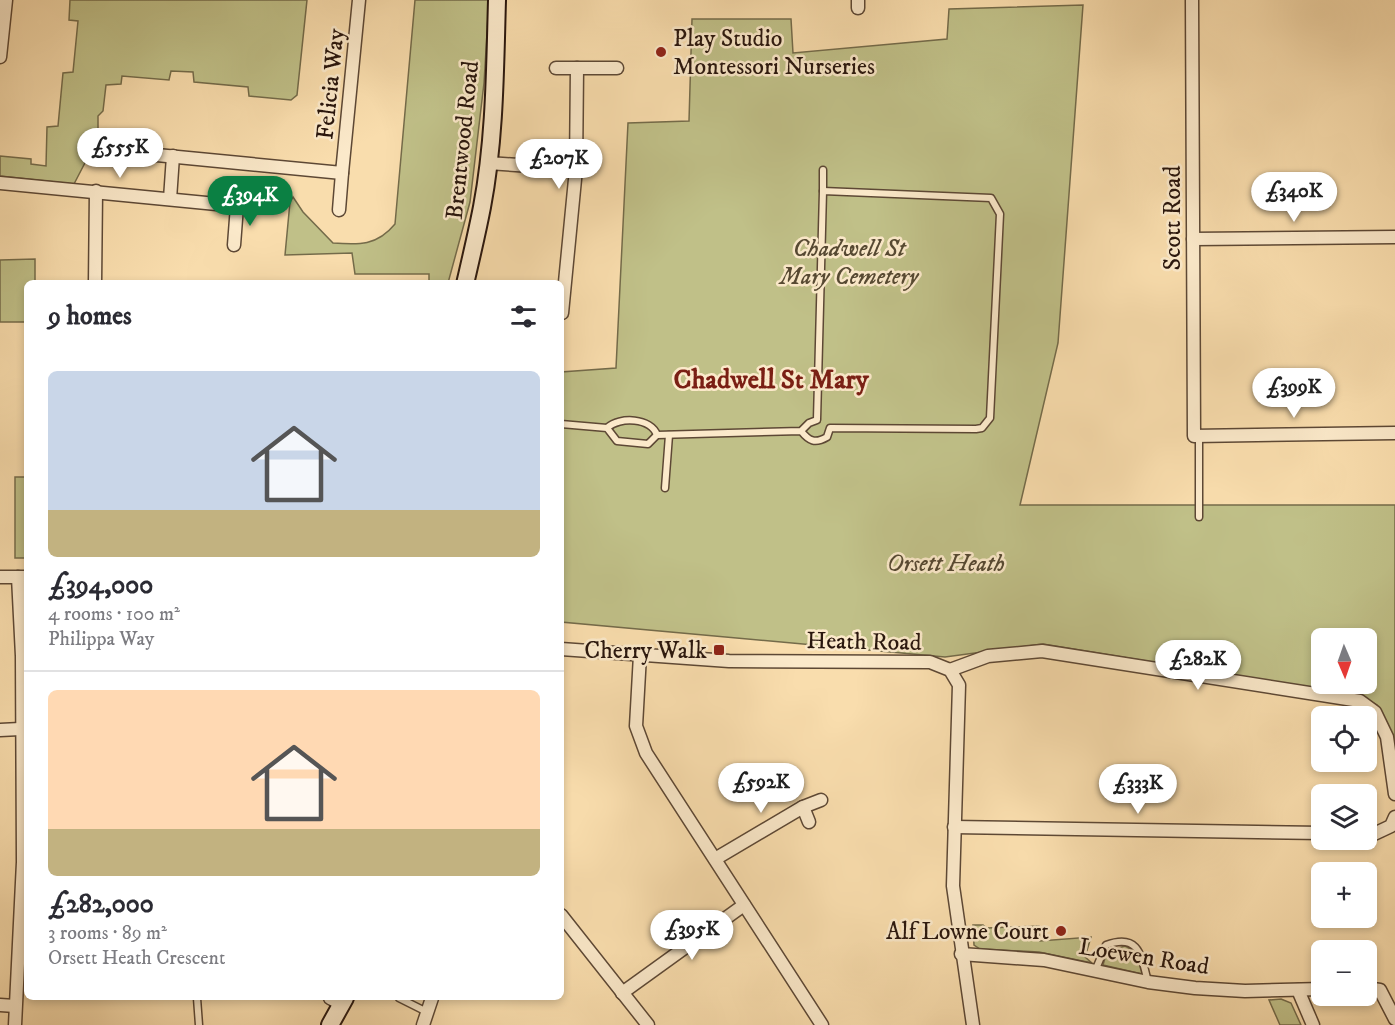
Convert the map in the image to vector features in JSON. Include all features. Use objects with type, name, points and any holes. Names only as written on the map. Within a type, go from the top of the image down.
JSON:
[{"type":"street","points":[[0,57],[6,0]]},
{"type":"street","name":"Felicia Way","points":[[339,210],[359,0]]},
{"type":"street","name":"Brentwood Road","points":[[466,280],[482,206],[488,162],[495,84],[497,0]]},
{"type":"street","name":"Scott Road","points":[[1192,0],[1196,436]]},
{"type":"street","points":[[556,68],[617,68]]},
{"type":"street","points":[[563,280],[576,169],[577,69]]},
{"type":"street","name":"Felicia Way","points":[[126,152],[342,173]]},
{"type":"street","points":[[170,199],[173,156]]},
{"type":"street","points":[[488,162],[576,169]]},
{"type":"street","points":[[0,183],[237,206],[234,245]]},
{"type":"street","points":[[95,280],[96,191]]},
{"type":"street","points":[[1193,240],[1395,237]]},
{"type":"street","points":[[1196,436],[1395,433]]},
{"type":"street","points":[[0,577],[23,577],[24,656],[20,729],[24,759]]},
{"type":"street","name":"Heath Road","points":[[564,649],[729,661],[930,662],[950,670],[959,685],[953,886],[973,1025]]},
{"type":"street","points":[[950,670],[968,661],[988,656],[1042,651],[1360,701],[1378,709],[1387,737],[1395,794]]},
{"type":"street","points":[[640,655],[636,726],[646,753],[822,1025]]},
{"type":"street","points":[[0,730],[20,729]]},
{"type":"street","points":[[715,859],[803,807],[822,800]]},
{"type":"street","points":[[803,807],[809,822]]},
{"type":"street","points":[[1377,833],[1391,826],[1395,817]]},
{"type":"street","points":[[954,827],[1311,833]]},
{"type":"street","points":[[622,993],[744,904]]},
{"type":"street","points":[[15,1025],[15,1006],[23,948],[24,905]]},
{"type":"street","points":[[564,919],[648,1025]]},
{"type":"street","name":"Loewen Road","points":[[961,954],[1044,960],[1148,982],[1245,991],[1311,989]]},
{"type":"street","points":[[1298,990],[1313,1025]]},
{"type":"street","points":[[1377,990],[1380,990],[1395,1018]]},
{"type":"street","points":[[330,1025],[339,1000]]},
{"type":"street","points":[[423,1025],[431,1000]]},
{"type":"street","points":[[0,1005],[15,1006]]},
{"type":"lane","points":[[817,420],[823,170]]},
{"type":"lane","points":[[817,420],[830,428],[976,429],[986,424],[990,418],[1000,214],[992,198],[823,191]]},
{"type":"lane","points":[[607,428],[617,441],[648,444],[657,435],[801,431],[809,423],[817,420]]},
{"type":"lane","points":[[564,424],[607,428],[618,421],[646,422],[655,428],[657,435]]},
{"type":"lane","points":[[801,431],[808,440],[820,441],[826,437],[830,428]]},
{"type":"lane","points":[[665,488],[669,435]]},
{"type":"lane","points":[[1196,436],[1199,517]]},
{"type":"lane","points":[[1095,972],[1106,945],[1118,941],[1129,942],[1139,950],[1148,982]]},
{"type":"lane","points":[[197,1000],[199,1025]]},
{"type":"lane","points":[[403,1000],[427,1012]]},
{"type":"green space","points":[[70,0],[307,0],[297,95],[291,100],[249,96],[248,87],[194,82],[193,72],[171,71],[169,80],[122,76],[121,84],[106,85],[103,111],[98,116],[98,153],[88,157],[74,184],[0,176],[0,156],[31,159],[31,164],[46,166],[47,127],[58,126],[63,73],[73,72],[78,21],[69,20]]},
{"type":"green space","points":[[415,0],[489,0],[484,83],[470,202],[449,280],[429,280],[429,274],[355,274],[352,253],[285,255],[290,202],[293,197],[303,212],[333,243],[359,244],[374,240],[381,237],[395,224]]},
{"type":"green space","name":"Chadwell St Mary Cemetery","points":[[1083,5],[1058,343],[1020,505],[1395,505],[1395,758],[1377,705],[1360,696],[1348,694],[1377,694],[1377,628],[1311,628],[1311,688],[1043,644],[945,657],[564,622],[564,372],[616,368],[628,123],[689,121],[692,19],[791,19],[793,53],[947,39],[949,9]]},
{"type":"green space","points":[[35,259],[35,280],[24,280],[24,322],[0,322],[0,260]]},
{"type":"green space","points":[[15,477],[24,477],[24,558],[15,558]]},
{"type":"green space","points":[[973,925],[983,925],[987,928],[1039,926],[1040,941],[1091,937],[1085,957],[1092,963],[1039,952],[980,949],[974,945]]},
{"type":"green space","points":[[1125,946],[1138,957],[1142,974],[1103,965],[1107,951]]},
{"type":"green space","points":[[1281,999],[1291,1003],[1301,1025],[1280,1025],[1269,1000]]},
{"type":"place","name":"Play Studio Montessori Nurseries","points":[[661,52]]},
{"type":"place","name":"Cherry Walk","points":[[719,650]]},
{"type":"place","name":"Alf Lowne Court","points":[[1061,931]]},
{"type":"district","name":"Chadwell St Mary","points":[[771,379]]},
{"type":"park label","name":"Orsett Heath","points":[[946,563]]}]
